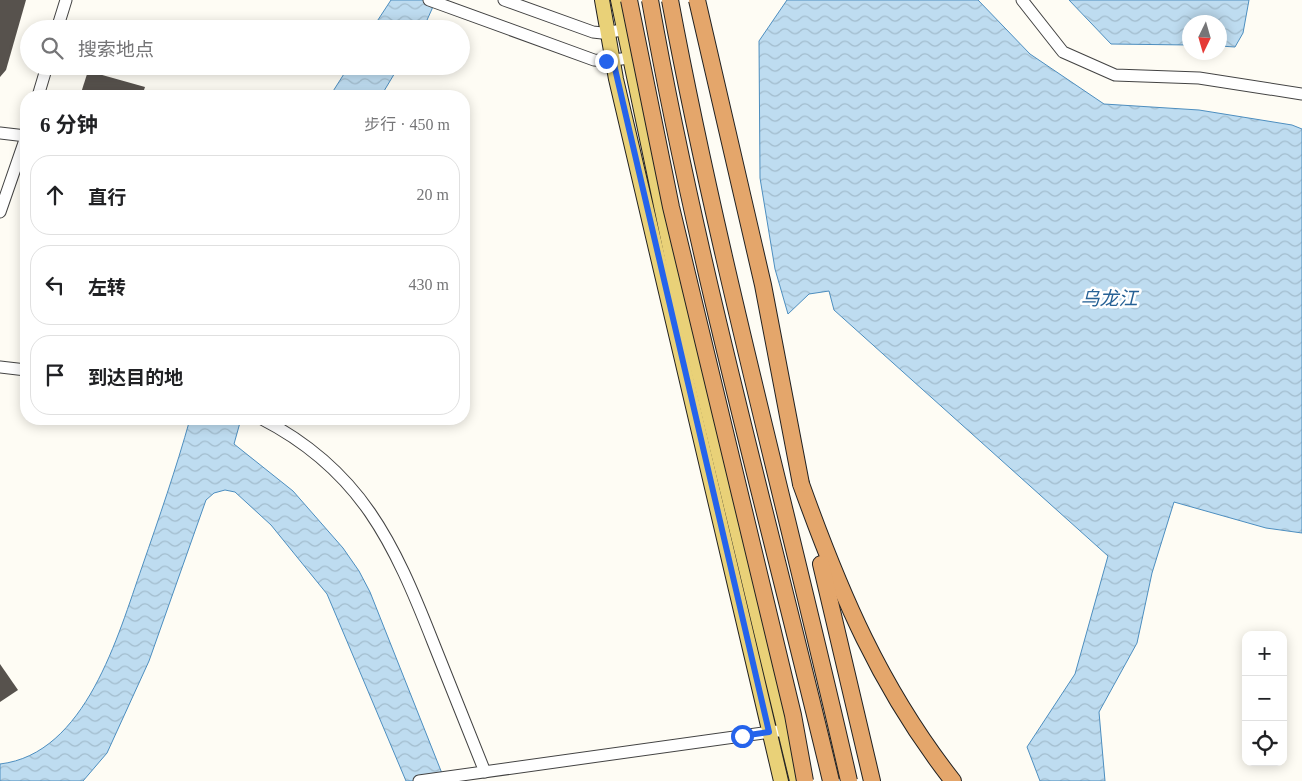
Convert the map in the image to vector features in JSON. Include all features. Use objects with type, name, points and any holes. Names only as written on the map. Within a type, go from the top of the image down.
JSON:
[{"type":"highway","points":[[629,0],[669,198],[793,715],[805,781]]},
{"type":"highway","points":[[650,0],[662,70],[706,263],[831,781]]},
{"type":"highway","points":[[670,0],[681,61],[742,328],[849,781]]},
{"type":"highway","points":[[697,0],[761,276],[801,484],[872,781]]},
{"type":"highway","points":[[801,484],[839,588],[881,674],[902,711],[953,781]]},
{"type":"main road","points":[[602,0],[613,60],[781,781]]},
{"type":"main road","points":[[618,0],[677,282],[797,781]]},
{"type":"street","points":[[60,20],[66,0]]},
{"type":"street","points":[[504,0],[593,32],[623,30]]},
{"type":"street","points":[[1022,0],[1063,52],[1115,75],[1199,78],[1302,94]]},
{"type":"street","points":[[434,2],[594,60],[629,58]]},
{"type":"street","points":[[40,90],[44,75]]},
{"type":"street","points":[[0,133],[20,136]]},
{"type":"street","points":[[0,212],[20,154]]},
{"type":"street","points":[[0,367],[20,369]]},
{"type":"street","points":[[273,425],[324,461],[358,495],[377,521],[407,578],[485,772]]},
{"type":"street","points":[[419,781],[785,730]]},
{"type":"water","points":[[391,0],[436,0],[427,20],[378,20]]},
{"type":"water","name":"乌龙江","points":[[787,0],[978,0],[1030,54],[1104,104],[1199,110],[1292,125],[1302,129],[1302,533],[1266,528],[1174,502],[1152,573],[1137,643],[1099,712],[1105,781],[1040,781],[1027,747],[1075,674],[1108,556],[834,310],[829,291],[809,294],[788,314],[775,269],[760,178],[759,41]]},
{"type":"water","points":[[1069,0],[1249,0],[1243,33],[1235,47],[1227,46],[1227,15],[1182,15],[1182,45],[1111,44]]},
{"type":"water","points":[[343,75],[394,75],[385,90],[334,90]]},
{"type":"water","points":[[188,425],[239,425],[234,444],[293,491],[343,548],[359,571],[370,592],[445,781],[406,781],[327,594],[271,525],[235,492],[225,490],[214,493],[206,500],[149,661],[107,753],[83,781],[0,781],[0,764],[30,755],[55,739],[76,715],[94,687],[122,625]]},
{"type":"building","points":[[0,0],[26,0],[6,70],[0,77]]},
{"type":"building","points":[[87,75],[102,75],[145,87],[144,90],[82,90]]},
{"type":"building","points":[[0,664],[18,690],[0,702]]},
{"type":"route","points":[[606,61],[613,60],[616,80],[769,732],[742,736]]}]
